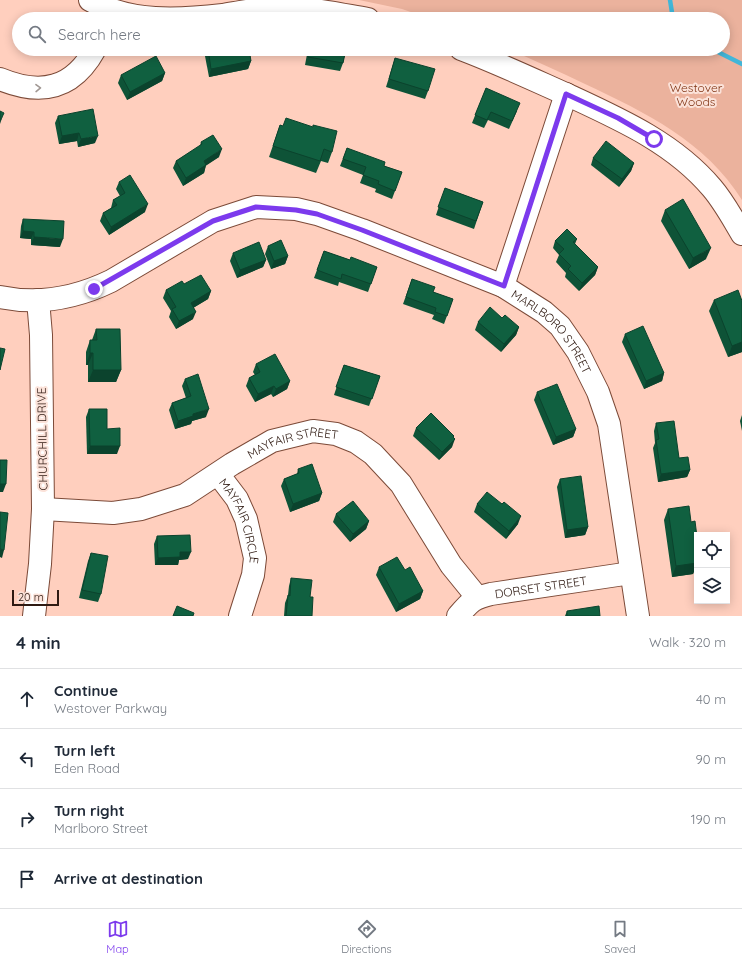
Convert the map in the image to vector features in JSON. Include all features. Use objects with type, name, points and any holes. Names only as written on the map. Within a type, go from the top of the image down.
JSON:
[{"type":"street","points":[[90,0],[105,12]]},
{"type":"street","points":[[240,12],[289,8],[318,12]]},
{"type":"street","points":[[0,80],[20,86],[34,88],[59,85],[76,74],[84,66],[90,56]]},
{"type":"street","points":[[478,56],[566,94],[636,128],[654,139],[688,163],[713,189],[742,234]]},
{"type":"street","points":[[504,286],[566,94]]},
{"type":"street","name":"MARLBORO STREET","points":[[38,300],[60,298],[94,289],[213,221],[256,207],[296,210],[317,214],[362,230],[504,286],[544,312],[560,326],[578,352],[598,392],[609,424],[638,616]]},
{"type":"street","points":[[0,297],[14,300],[38,300]]},
{"type":"street","name":"CHURCHILL DRIVE","points":[[34,616],[40,564],[43,509],[41,335],[38,300]]},
{"type":"street","name":"MAYFAIR STREET","points":[[43,509],[113,513],[141,510],[185,495],[232,464],[272,441],[313,431],[336,434],[356,442],[373,454],[401,484],[451,565],[477,597]]},
{"type":"street","name":"MAYFAIR CIRCLE","points":[[218,474],[237,499],[246,519],[255,558],[253,575],[240,616]]},
{"type":"street","name":"DORSET STREET","points":[[458,616],[469,603],[477,597],[631,573]]},
{"type":"green space","name":"Westover Woods","points":[[359,0],[742,0],[742,200],[711,161],[672,131],[630,106],[524,56],[730,56],[730,12],[411,12]]},
{"type":"building","points":[[156,56],[165,73],[130,92],[121,75]]},
{"type":"building","points":[[209,56],[250,56],[251,61],[211,69]]},
{"type":"building","points":[[308,56],[344,56],[343,63]]},
{"type":"building","points":[[395,58],[435,69],[428,91],[389,79]]},
{"type":"building","points":[[486,88],[520,103],[512,121],[491,112],[487,120],[475,115]]},
{"type":"building","points":[[93,109],[98,136],[81,139],[79,133],[62,136],[58,116]]},
{"type":"building","points":[[0,111],[4,113],[0,121]]},
{"type":"building","points":[[286,118],[313,127],[313,125],[337,131],[332,152],[324,149],[320,161],[273,146],[280,125],[283,126]]},
{"type":"building","points":[[213,135],[222,149],[204,161],[206,165],[186,178],[176,161]]},
{"type":"building","points":[[606,141],[634,163],[622,179],[593,158]]},
{"type":"building","points":[[347,148],[385,162],[384,166],[402,172],[395,191],[378,184],[379,181],[363,175],[366,167],[343,159]]},
{"type":"building","points":[[130,175],[148,204],[111,227],[103,213],[117,205],[113,200],[125,193],[119,182]]},
{"type":"building","points":[[445,188],[483,202],[476,221],[438,207]]},
{"type":"building","points":[[683,199],[711,248],[693,258],[665,210]]},
{"type":"building","points":[[23,219],[64,221],[63,239],[34,237],[34,232],[23,231]]},
{"type":"building","points":[[567,229],[577,239],[573,242],[598,267],[582,283],[568,269],[571,266],[559,254],[564,249],[555,241]]},
{"type":"building","points":[[281,240],[288,256],[274,261],[268,246]]},
{"type":"building","points":[[259,242],[266,260],[240,270],[233,253]]},
{"type":"building","points":[[324,251],[350,260],[351,257],[377,267],[371,284],[342,274],[341,279],[317,270]]},
{"type":"building","points":[[201,275],[211,291],[191,303],[196,312],[179,321],[172,309],[176,307],[166,290],[182,281],[184,284]]},
{"type":"building","points":[[412,279],[435,287],[433,292],[453,299],[447,316],[435,312],[436,308],[406,297]]},
{"type":"building","points":[[738,290],[742,301],[742,342],[732,346],[714,300]]},
{"type":"building","points":[[490,307],[502,318],[505,315],[519,327],[504,344],[478,322]]},
{"type":"building","points":[[643,326],[664,373],[646,381],[625,334]]},
{"type":"building","points":[[96,329],[120,329],[121,370],[93,370],[93,353],[90,353],[90,340],[97,340]]},
{"type":"building","points":[[0,348],[5,349],[0,370]]},
{"type":"building","points":[[275,354],[290,381],[276,389],[274,386],[258,394],[249,378],[260,372],[256,364]]},
{"type":"building","points":[[344,365],[380,376],[372,399],[336,387]]},
{"type":"building","points":[[198,374],[209,409],[178,421],[172,403],[191,396],[185,379]]},
{"type":"building","points":[[557,384],[576,429],[556,437],[537,392]]},
{"type":"building","points":[[89,409],[107,409],[107,429],[120,428],[120,446],[90,446]]},
{"type":"building","points":[[431,413],[454,436],[453,437],[455,439],[442,452],[416,428]]},
{"type":"building","points":[[674,421],[679,458],[688,457],[690,470],[661,474],[656,440],[659,439],[656,423]]},
{"type":"building","points":[[0,460],[7,460],[6,484],[0,484]]},
{"type":"building","points":[[312,464],[322,493],[293,504],[284,479],[299,473],[298,469]]},
{"type":"building","points":[[581,476],[588,527],[567,530],[560,479]]},
{"type":"building","points":[[487,492],[502,504],[504,502],[521,516],[509,531],[477,504]]},
{"type":"building","points":[[353,501],[369,521],[353,534],[336,514]]},
{"type":"building","points":[[689,506],[691,522],[695,521],[696,532],[694,532],[694,563],[676,566],[668,509]]},
{"type":"building","points":[[0,512],[8,513],[4,550],[0,549]]},
{"type":"building","points":[[190,535],[191,552],[180,552],[180,557],[158,558],[157,536]]},
{"type":"building","points":[[91,553],[108,556],[101,594],[82,590]]},
{"type":"building","points":[[397,557],[405,570],[410,567],[423,591],[399,604],[379,567]]},
{"type":"building","points":[[291,578],[312,580],[310,597],[313,597],[312,616],[286,616],[288,595],[290,596]]},
{"type":"building","points":[[177,606],[194,613],[193,616],[173,616]]},
{"type":"building","points":[[599,606],[600,616],[567,616],[567,611]]},
{"type":"waterway","points":[[670,0],[672,12]]},
{"type":"waterway","points":[[726,56],[742,64]]},
{"type":"route","points":[[94,289],[213,221],[256,207],[296,210],[317,214],[362,230],[504,286],[566,94],[618,118],[654,139]]}]
